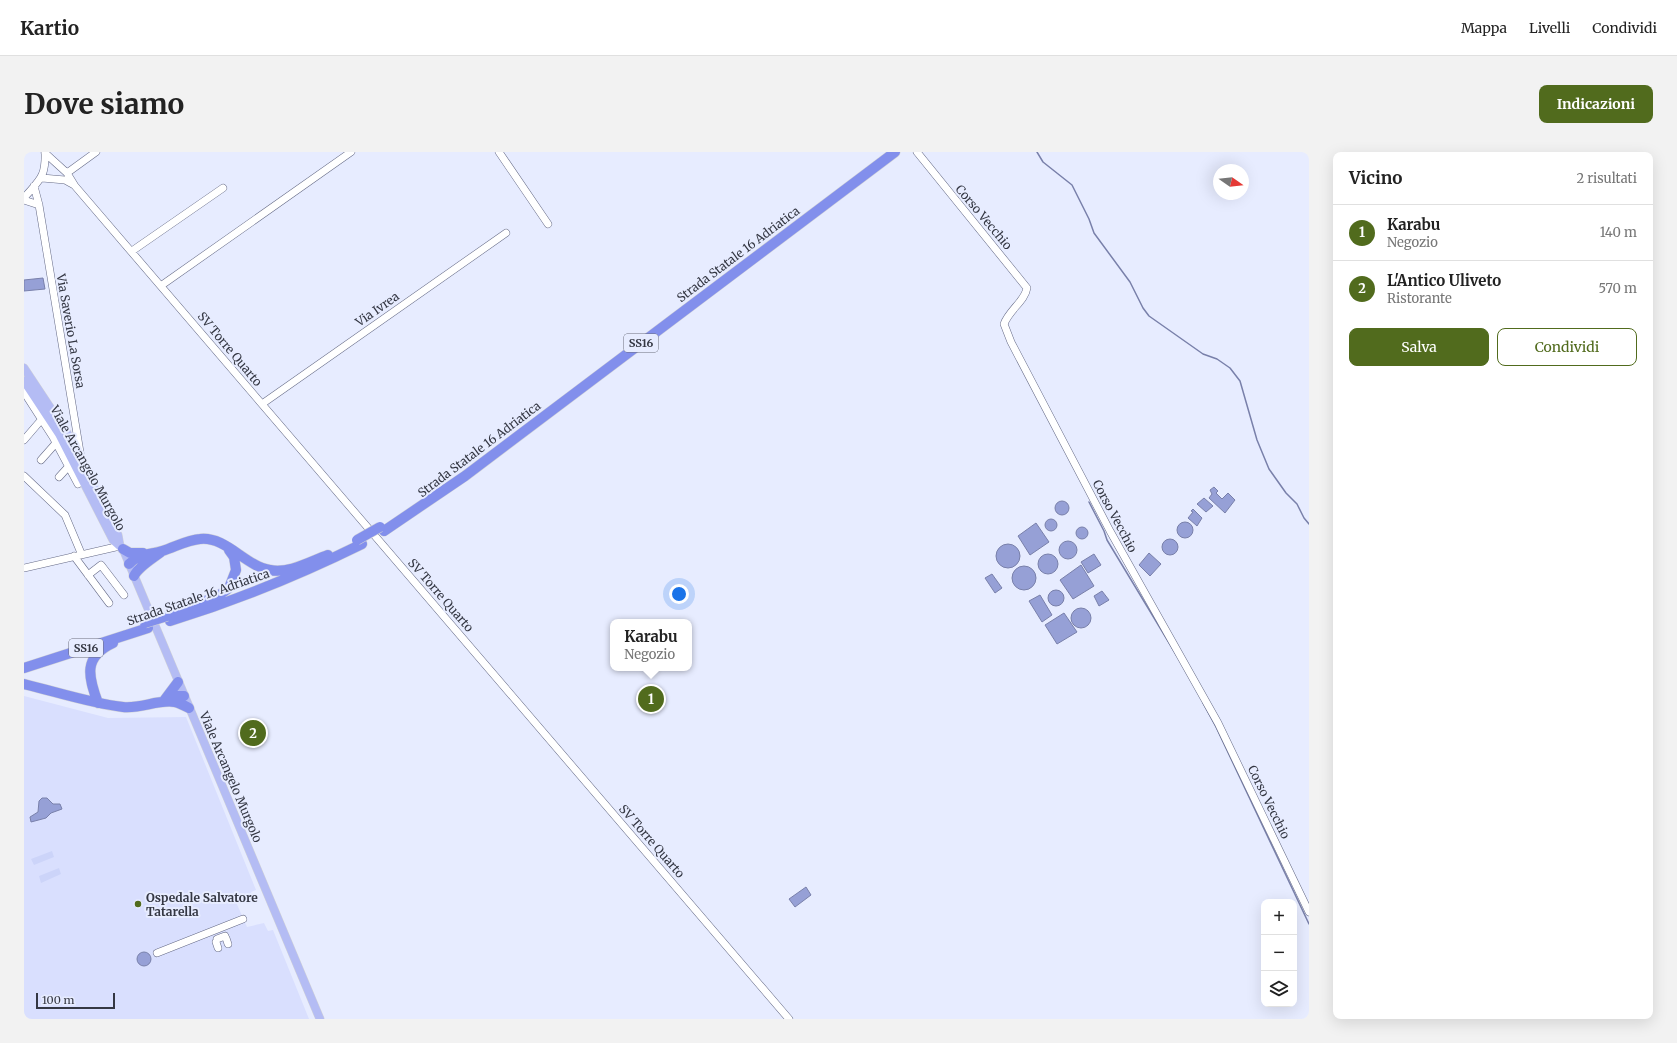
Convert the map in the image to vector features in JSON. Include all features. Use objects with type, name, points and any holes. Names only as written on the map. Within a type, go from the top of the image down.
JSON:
[{"type":"highway","name":"Strada Statale 16 Adriatica","points":[[382,529],[889,152]]},
{"type":"highway","name":"Strada Statale 16 Adriatica","points":[[24,668],[145,627],[294,572],[360,542],[382,529],[465,476],[895,152]]},
{"type":"highway","points":[[129,564],[137,556],[161,552],[201,539],[226,547],[261,568],[282,576]]},
{"type":"highway","name":"Strada Statale 16 Adriatica","points":[[294,572],[328,555],[360,542]]},
{"type":"highway","points":[[169,618],[218,596],[229,588],[235,576],[236,563],[226,547]]},
{"type":"highway","points":[[121,548],[135,554],[161,552]]},
{"type":"highway","points":[[134,576],[136,570],[161,552]]},
{"type":"highway","points":[[129,564],[143,566]]},
{"type":"highway","name":"Strada Statale 16 Adriatica","points":[[24,662],[145,627]]},
{"type":"highway","points":[[98,703],[89,674],[94,659],[105,648],[145,627]]},
{"type":"highway","points":[[173,699],[178,682]]},
{"type":"highway","points":[[24,684],[98,703],[124,707],[138,707],[173,699],[189,708]]},
{"type":"main road","name":"Viale Arcangelo Murgolo","points":[[24,368],[67,433],[82,460],[118,535],[121,548],[178,682],[173,699]]},
{"type":"main road","name":"Viale Arcangelo Murgolo","points":[[24,381],[59,434],[113,540],[121,548]]},
{"type":"main road","name":"Viale Arcangelo Murgolo","points":[[189,708],[320,1019]]},
{"type":"street","points":[[67,173],[96,152]]},
{"type":"street","points":[[162,285],[351,152]]},
{"type":"street","points":[[498,152],[548,224]]},
{"type":"street","name":"Corso Vecchio","points":[[917,152],[1027,288],[1026,294],[1007,315],[1004,324],[1011,342],[1110,531],[1218,723],[1309,912]]},
{"type":"street","points":[[39,205],[24,199],[42,178],[45,153]]},
{"type":"street","name":"SV Torre Quarto","points":[[45,153],[67,173],[76,186],[262,404],[790,1019]]},
{"type":"street","name":"SV Torre Quarto","points":[[42,178],[65,180],[76,186]]},
{"type":"street","name":"Via Saverio La Sorsa","points":[[34,186],[39,205],[82,460]]},
{"type":"street","points":[[132,250],[222,188]]},
{"type":"street","name":"Via Ivrea","points":[[262,404],[506,233]]},
{"type":"street","points":[[25,398],[42,419],[78,484],[83,481]]},
{"type":"street","points":[[24,440],[42,419]]},
{"type":"street","points":[[41,460],[56,443]]},
{"type":"street","points":[[59,477],[69,466]]},
{"type":"street","points":[[24,476],[65,515],[78,554],[88,575],[109,603]]},
{"type":"street","points":[[24,568],[78,554],[121,548]]},
{"type":"street","points":[[88,575],[101,565],[124,595]]},
{"type":"street","points":[[158,953],[221,938],[244,919]]},
{"type":"shaded area","points":[[43,278],[45,289],[24,291],[24,280]]},
{"type":"shaded area","points":[[1214,487],[1218,491],[1216,493],[1222,499],[1228,493],[1235,500],[1225,513],[1209,498],[1212,494],[1210,490]]},
{"type":"shaded area","points":[[1204,498],[1213,506],[1206,512],[1197,504]]},
{"type":"shaded area","points":[[1062,501],[1067,503],[1069,508],[1067,513],[1062,515],[1057,513],[1055,508],[1057,503]]},
{"type":"shaded area","points":[[1193,509],[1202,518],[1197,526],[1188,518],[1193,512],[1191,511]]},
{"type":"shaded area","points":[[1053,519],[1056,520],[1056,530],[1049,531],[1046,530],[1045,523],[1046,520]]},
{"type":"shaded area","points":[[1182,522],[1188,522],[1193,527],[1191,536],[1188,538],[1182,538],[1177,533],[1177,527]]},
{"type":"shaded area","points":[[1036,523],[1049,542],[1030,555],[1018,536]]},
{"type":"shaded area","points":[[1084,527],[1087,528],[1087,538],[1080,539],[1077,538],[1076,531],[1077,528]]},
{"type":"shaded area","points":[[1167,539],[1173,539],[1178,544],[1176,553],[1173,555],[1167,555],[1162,550],[1162,544]]},
{"type":"shaded area","points":[[1068,541],[1074,544],[1077,550],[1074,556],[1068,559],[1062,556],[1059,550],[1062,544]]},
{"type":"shaded area","points":[[1008,544],[1016,548],[1020,556],[1016,564],[1008,568],[1000,564],[996,556],[1000,548]]},
{"type":"shaded area","points":[[1149,553],[1161,564],[1150,576],[1139,565]]},
{"type":"shaded area","points":[[1048,554],[1055,557],[1058,564],[1055,571],[1048,574],[1041,571],[1038,564],[1041,557]]},
{"type":"shaded area","points":[[1094,554],[1101,565],[1088,573],[1081,562]]},
{"type":"shaded area","points":[[1081,565],[1094,586],[1073,599],[1060,580]]},
{"type":"shaded area","points":[[1024,566],[1032,570],[1036,578],[1032,586],[1024,590],[1016,586],[1012,578],[1016,570]]},
{"type":"shaded area","points":[[992,574],[1002,588],[995,593],[985,578]]},
{"type":"shaded area","points":[[1056,590],[1062,592],[1064,598],[1062,604],[1056,606],[1050,604],[1048,598],[1050,592]]},
{"type":"shaded area","points":[[1102,591],[1109,600],[1099,606],[1094,596]]},
{"type":"shaded area","points":[[1040,595],[1052,615],[1042,622],[1029,601]]},
{"type":"shaded area","points":[[1077,608],[1085,608],[1091,614],[1091,622],[1085,628],[1077,628],[1071,622],[1071,614]]},
{"type":"shaded area","points":[[1064,613],[1077,632],[1057,644],[1045,625]]},
{"type":"shaded area","points":[[24,696],[108,718],[186,717],[256,890],[251,892],[252,895],[236,902],[247,927],[264,923],[268,931],[273,930],[309,1019],[24,1019]]},
{"type":"shaded area","points":[[42,798],[47,798],[53,804],[60,804],[62,809],[51,813],[46,818],[31,822],[30,817],[38,812],[39,801]]},
{"type":"shaded area","points":[[52,851],[54,857],[34,865],[31,859]]},
{"type":"shaded area","points":[[59,868],[61,874],[41,883],[39,876]]},
{"type":"shaded area","points":[[806,887],[811,895],[795,907],[789,899]]},
{"type":"shaded area","points":[[141,952],[147,952],[151,956],[151,962],[147,966],[141,966],[137,962],[137,956]]},
{"type":"waterway","points":[[1037,152],[1043,162],[1072,185],[1089,219],[1094,233],[1130,282],[1143,308],[1149,316],[1203,354],[1217,359],[1230,368],[1240,381],[1257,440],[1269,469],[1286,493],[1297,504],[1304,518],[1309,524]]},
{"type":"waterway","points":[[1089,502],[1107,540],[1177,656]]},
{"type":"waterway","points":[[1203,703],[1216,727],[1309,924]]},
{"type":"place","name":"Karabu","points":[[651,699]]},
{"type":"place","name":"L'Antico Uliveto","points":[[253,733]]},
{"type":"place","name":"Ospedale Salvatore Tatarella","points":[[138,904]]}]
